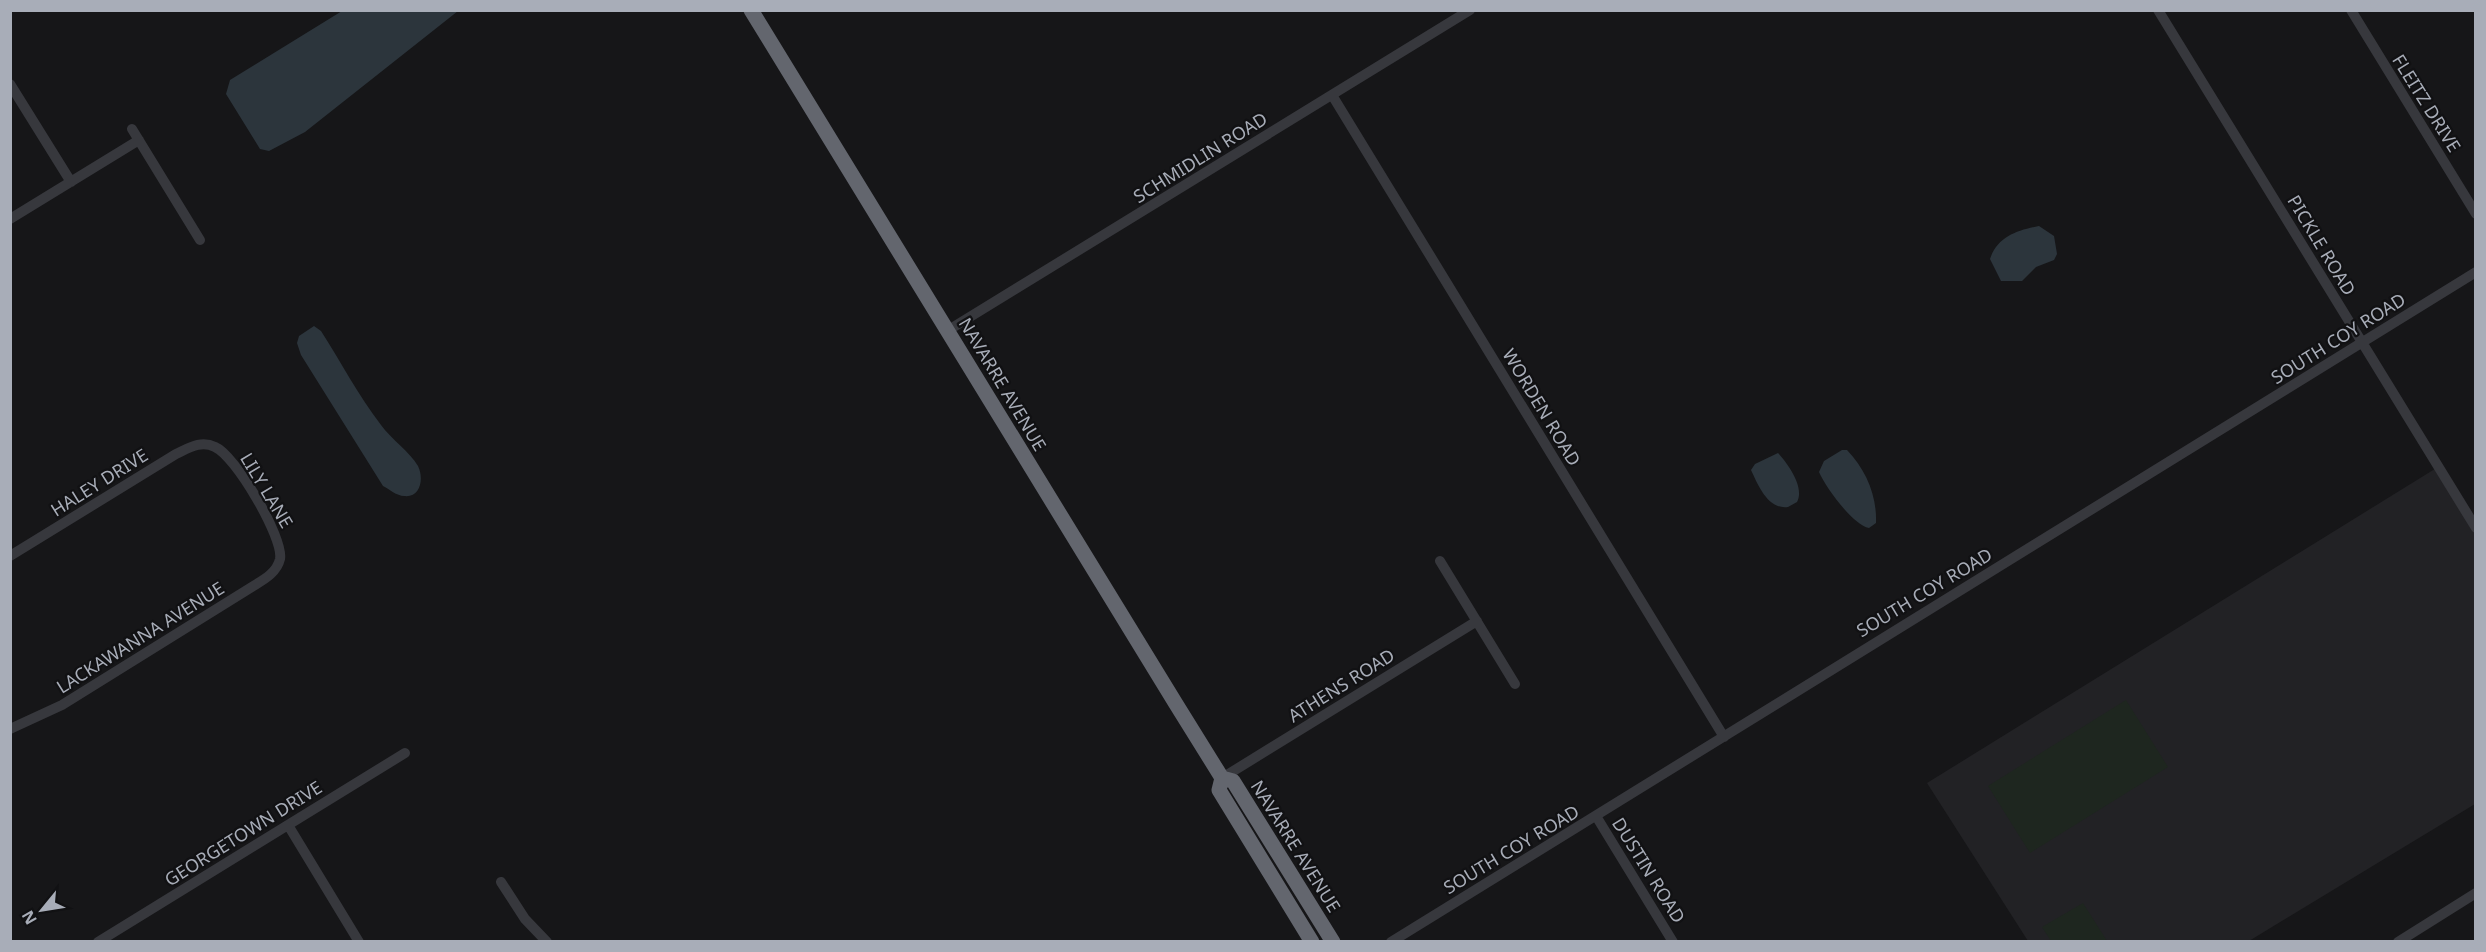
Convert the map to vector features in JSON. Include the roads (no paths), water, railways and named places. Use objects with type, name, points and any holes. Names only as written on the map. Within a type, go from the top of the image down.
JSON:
[{"type":"highway","name":"NAVARRE AVENUE","points":[[751,10],[1222,778],[1233,781],[1333,942]]},
{"type":"highway","name":"NAVARRE AVENUE","points":[[1222,778],[1219,790],[1312,942]]},
{"type":"highway","points":[[1227,803],[1232,800],[1238,802],[1248,819],[1264,831]]},
{"type":"street","name":"SCHMIDLIN ROAD","points":[[947,331],[1470,10]]},
{"type":"street","name":"PICKLE ROAD","points":[[2158,10],[2475,528]]},
{"type":"street","name":"FLEITZ DRIVE","points":[[2351,10],[2475,214]]},
{"type":"street","points":[[10,84],[71,182]]},
{"type":"street","name":"WORDEN ROAD","points":[[1332,95],[1724,737]]},
{"type":"street","points":[[132,129],[200,240]]},
{"type":"street","points":[[10,219],[139,140]]},
{"type":"street","name":"SOUTH COY ROAD","points":[[1391,942],[2475,272]]},
{"type":"street","name":"HALEY DRIVE","points":[[10,556],[176,454],[196,445],[209,444]]},
{"type":"street","name":"LILY LANE","points":[[209,444],[221,450],[231,460],[271,525],[279,545],[279,562]]},
{"type":"street","points":[[1440,561],[1515,684]]},
{"type":"street","name":"LACKAWANNA AVENUE","points":[[10,729],[62,705],[238,596],[267,577],[279,562]]},
{"type":"street","name":"ATHENS ROAD","points":[[1222,778],[1477,621]]},
{"type":"street","name":"GEORGETOWN DRIVE","points":[[98,942],[405,753]]},
{"type":"street","name":"DUSTIN ROAD","points":[[1596,816],[1673,942]]},
{"type":"street","points":[[288,825],[359,942]]},
{"type":"street","points":[[501,882],[525,919],[546,942]]},
{"type":"street","points":[[2398,942],[2474,896]]}]
